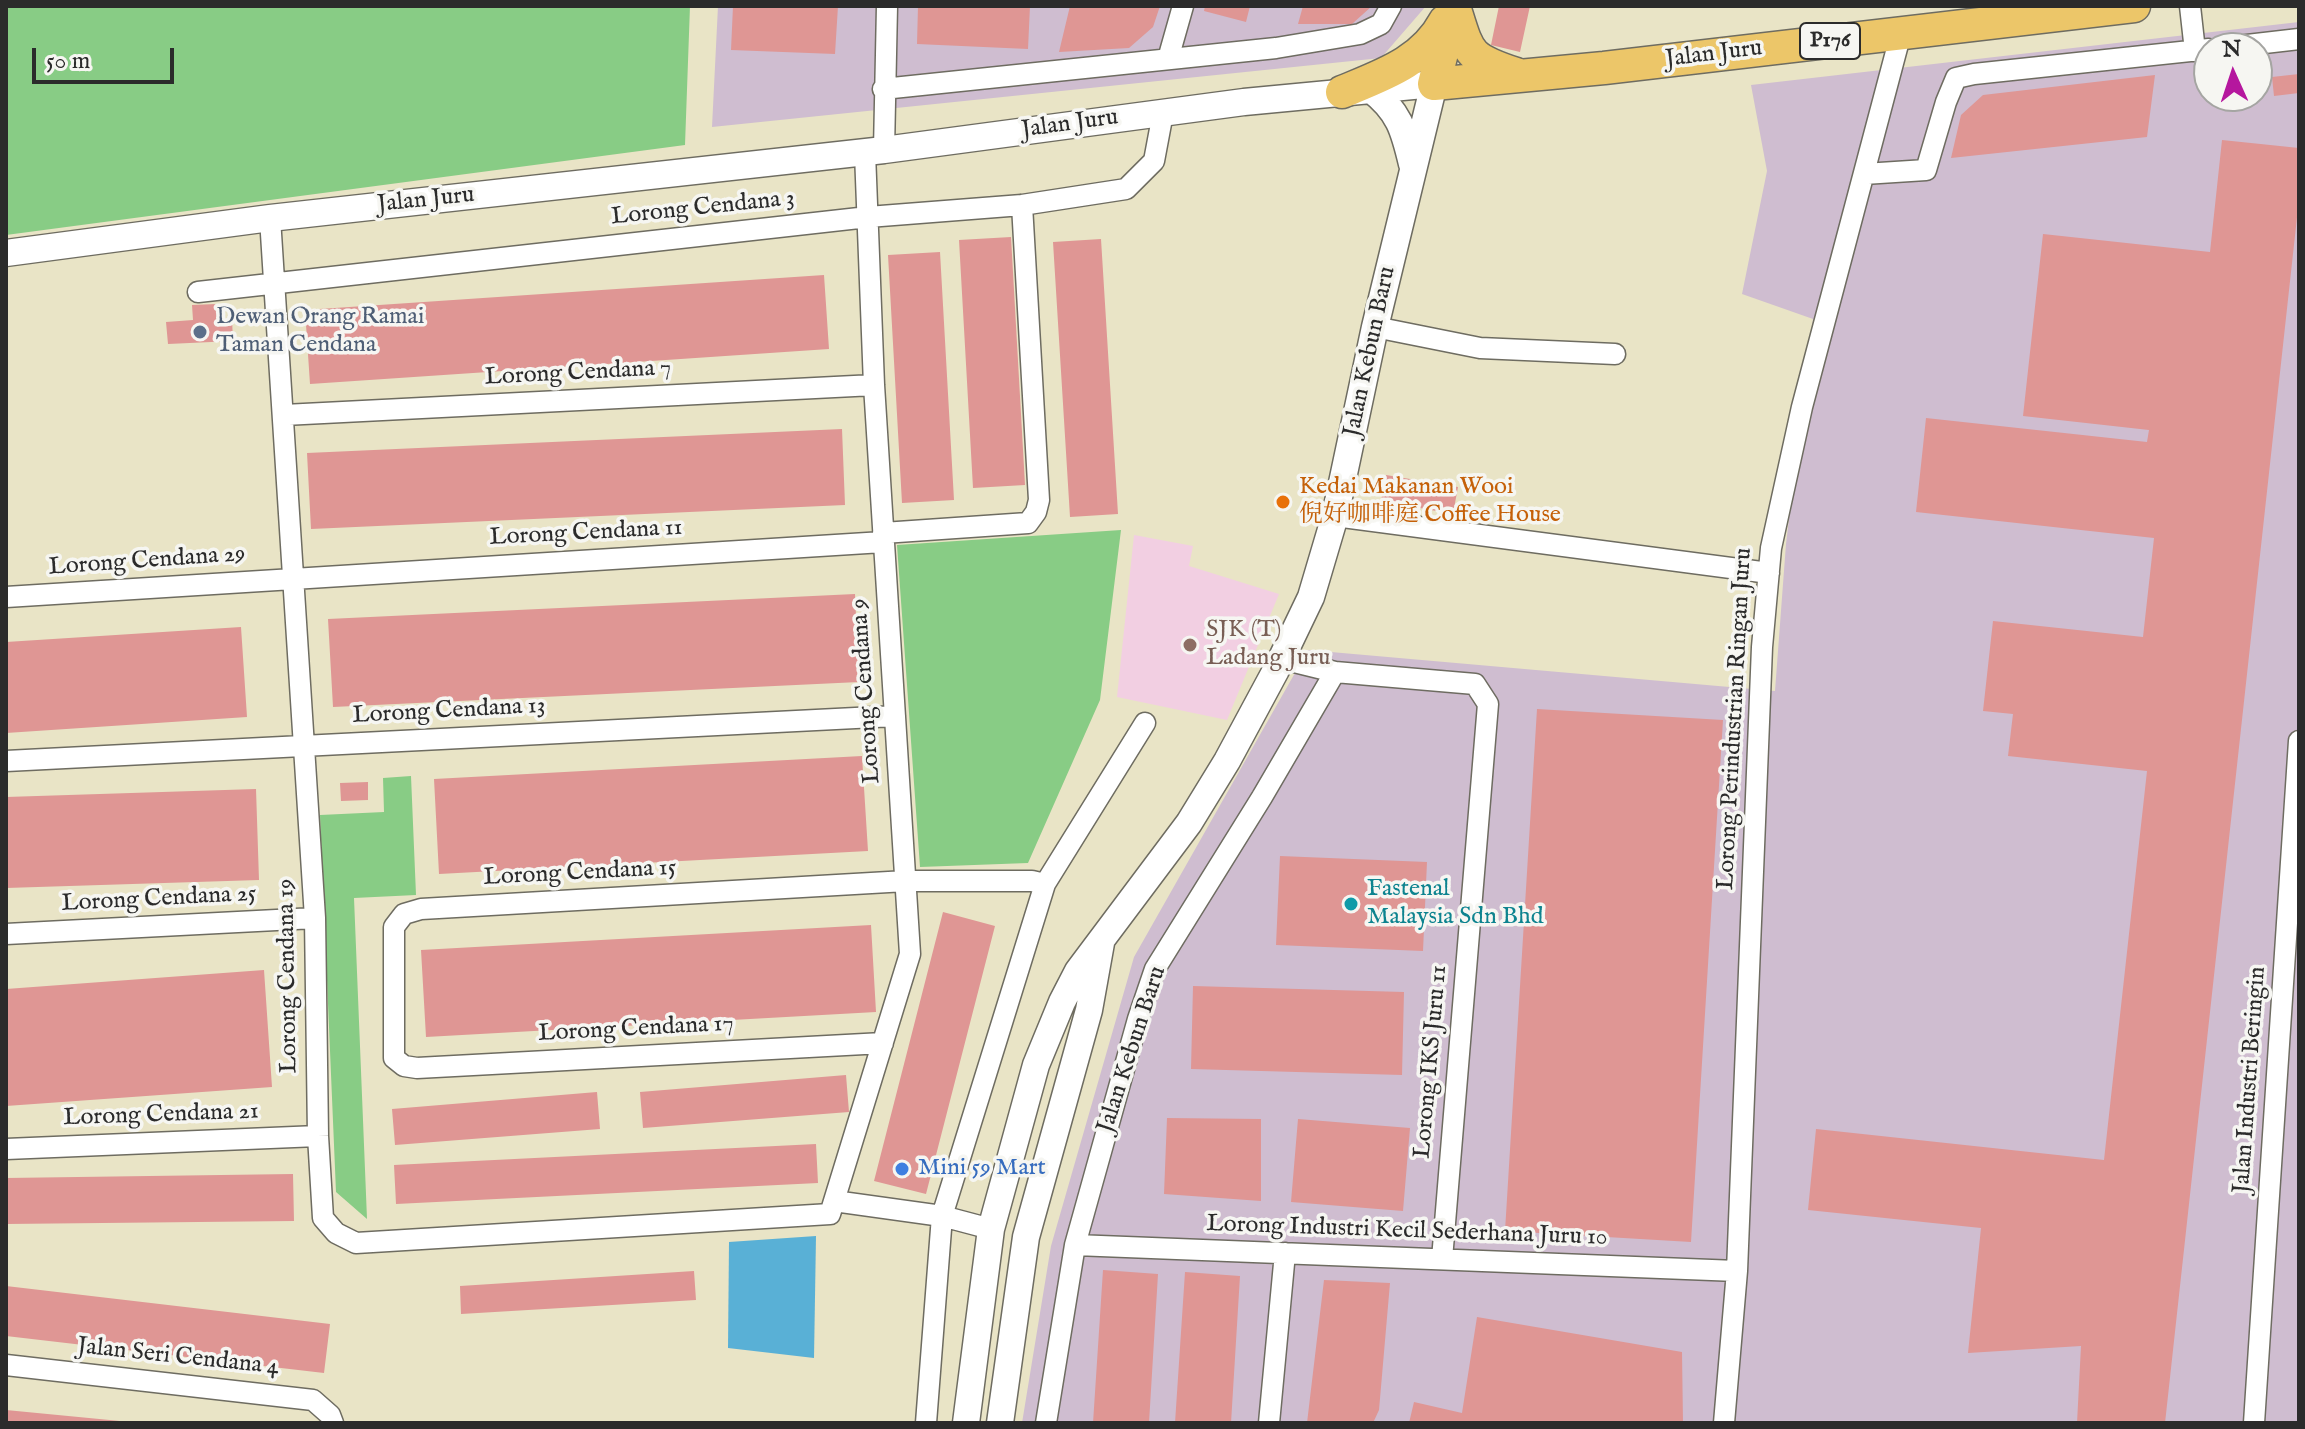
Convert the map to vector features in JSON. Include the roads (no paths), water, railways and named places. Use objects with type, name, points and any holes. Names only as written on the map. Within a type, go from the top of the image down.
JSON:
[{"type":"main road","points":[[1454,6],[1469,51],[1476,58],[1526,77]]},
{"type":"main road","points":[[1434,84],[1454,6]]},
{"type":"main road","points":[[1356,91],[1400,68],[1428,47],[1454,6]]},
{"type":"main road","name":"Jalan Juru","points":[[1434,84],[1526,77],[1901,33],[2038,12],[2134,6]]},
{"type":"street","name":"Lorong Cendana 9","points":[[832,1207],[910,954],[874,385],[868,217],[883,89],[887,6]]},
{"type":"street","points":[[1168,59],[1183,6]]},
{"type":"street","points":[[883,89],[1276,48],[1360,34],[1381,24],[1391,6]]},
{"type":"street","points":[[2190,6],[2197,32]]},
{"type":"street","name":"Lorong Perindustrian Ringan Juru","points":[[1724,1423],[1737,1271],[1761,660],[1771,548],[1802,407],[1901,33]]},
{"type":"street","points":[[2273,42],[2299,39]]},
{"type":"street","points":[[1864,174],[1926,170],[1956,78],[2193,51]]},
{"type":"street","name":"Jalan Juru","points":[[6,253],[270,218],[875,151],[1163,113],[1434,84]]},
{"type":"street","name":"Jalan Kebun Baru","points":[[966,1423],[991,1229],[1036,1065],[1078,971],[1189,823],[1227,761],[1282,659],[1311,597],[1335,516],[1375,327],[1434,84]]},
{"type":"street","points":[[1356,91],[1387,102],[1404,132],[1413,167]]},
{"type":"street","name":"Lorong Cendana 3","points":[[198,292],[868,217],[1022,205],[1126,189],[1154,161],[1163,113]]},
{"type":"street","name":"Lorong Cendana 11","points":[[292,578],[883,537],[1028,523],[1036,512],[1039,500],[1022,205]]},
{"type":"street","name":"Lorong Cendana 19","points":[[270,218],[315,918],[318,1136],[323,1218],[336,1233],[356,1243],[832,1207],[942,1216],[991,1229]]},
{"type":"street","points":[[1375,327],[1480,348],[1615,354]]},
{"type":"street","name":"Lorong Cendana 7","points":[[284,415],[874,385]]},
{"type":"street","points":[[1335,516],[1769,573]]},
{"type":"street","name":"Lorong Cendana 29","points":[[6,597],[292,578]]},
{"type":"street","name":"Lorong IKS Juru 11","points":[[1282,659],[1335,672],[1475,684],[1488,704],[1442,1259]]},
{"type":"street","name":"Jalan Kebun Baru","points":[[1046,1423],[1075,1245],[1138,1019],[1155,969],[1335,672]]},
{"type":"street","name":"Lorong Cendana 13","points":[[6,761],[895,716]]},
{"type":"street","points":[[926,1423],[942,1216],[1045,884],[1145,723]]},
{"type":"street","name":"Jalan Industri Beringin","points":[[2254,1423],[2299,741]]},
{"type":"street","name":"Lorong Cendana 15","points":[[394,1058],[394,927],[404,914],[421,909],[906,881],[1032,881],[1045,884]]},
{"type":"street","name":"Lorong Cendana 25","points":[[6,934],[315,918]]},
{"type":"street","name":"Jalan Kebun Baru","points":[[1000,1423],[1026,1237],[1089,1010],[1101,943]]},
{"type":"street","name":"Lorong Cendana 17","points":[[394,1058],[404,1066],[417,1068],[883,1043]]},
{"type":"street","name":"Lorong Cendana 21","points":[[6,1149],[318,1136]]},
{"type":"street","name":"Lorong Industri Kecil Sederhana Juru 10","points":[[1075,1245],[1737,1271]]},
{"type":"street","points":[[1269,1423],[1285,1253]]},
{"type":"street","name":"Jalan Seri Cendana 4","points":[[6,1365],[313,1400],[330,1415],[333,1423]]},
{"type":"water","points":[[816,1236],[814,1358],[728,1348],[729,1242]]},
{"type":"place","name":"Dewan Orang Ramai Taman Cendana","points":[[200,332]]},
{"type":"place","name":"Kedai Makanan Wooi 倪好咖啡庭 Coffee House","points":[[1283,502]]},
{"type":"place","name":"SJK (T) Ladang Juru","points":[[1190,645]]},
{"type":"place","name":"Fastenal Malaysia Sdn Bhd","points":[[1351,904]]},
{"type":"place","name":"Mini 59 Mart","points":[[902,1169]]}]
